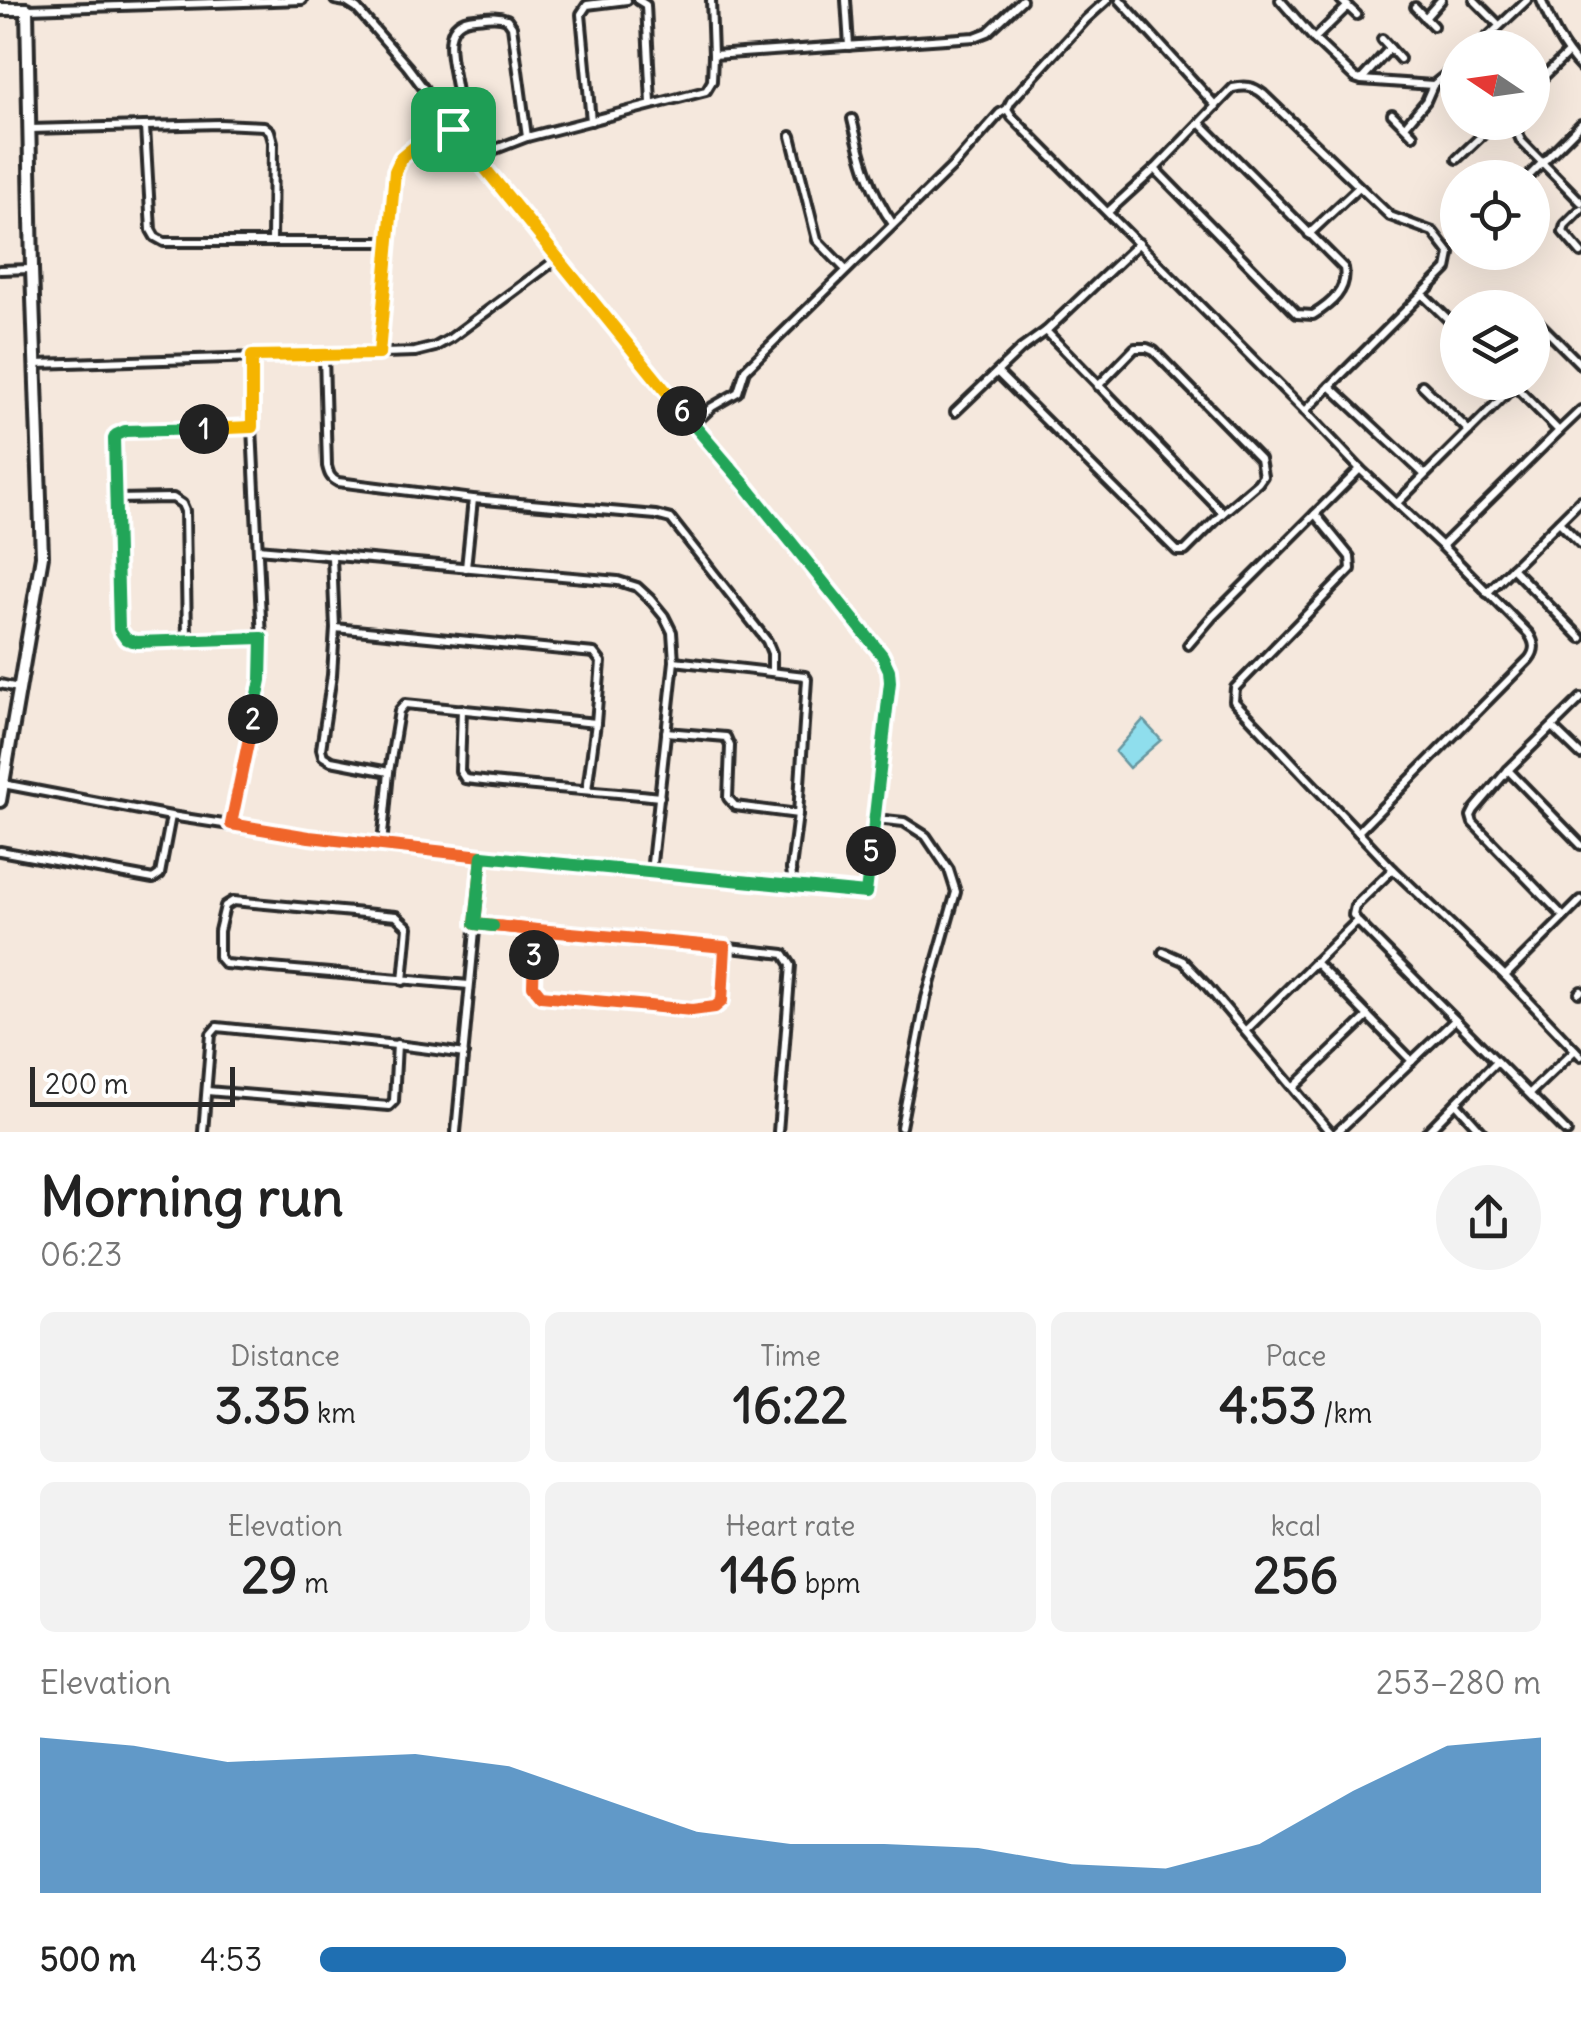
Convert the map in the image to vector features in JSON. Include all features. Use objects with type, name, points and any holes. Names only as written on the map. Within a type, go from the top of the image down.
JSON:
[{"type":"street","points":[[0,9],[302,0]]},
{"type":"street","points":[[3,784],[170,816],[309,837],[866,893],[890,682],[882,655],[475,158],[407,66],[357,9],[335,0]]},
{"type":"street","points":[[591,122],[582,9],[626,0]]},
{"type":"street","points":[[638,0],[646,5],[651,103]]},
{"type":"street","points":[[475,158],[527,137],[706,91],[712,81],[711,0]]},
{"type":"street","points":[[846,0],[849,46]]},
{"type":"street","points":[[712,54],[975,37],[988,32],[1022,0]]},
{"type":"street","points":[[1107,0],[1011,101],[1008,110],[1012,117],[1534,642],[1534,652],[1358,832]]},
{"type":"street","points":[[1120,0],[1216,106]]},
{"type":"street","points":[[1280,0],[1345,70],[1361,80],[1433,84]]},
{"type":"street","points":[[1426,18],[1441,0]]},
{"type":"street","points":[[1474,0],[1499,25]]},
{"type":"street","points":[[1494,30],[1527,0]]},
{"type":"street","points":[[1541,0],[1554,32],[1581,68]]},
{"type":"street","points":[[1314,39],[1344,3],[1358,15]]},
{"type":"street","points":[[1416,7],[1433,26]]},
{"type":"street","points":[[0,801],[42,556],[27,9]]},
{"type":"street","points":[[453,129],[458,123],[458,109],[451,32],[465,18],[498,16],[512,26],[527,137]]},
{"type":"street","points":[[1382,40],[1400,58]]},
{"type":"street","points":[[1361,80],[1390,48]]},
{"type":"street","points":[[1550,71],[1567,54]]},
{"type":"street","points":[[1404,126],[1440,79]]},
{"type":"street","points":[[1108,212],[1234,88],[1244,86],[1255,88],[1390,216],[1433,232],[1449,251],[1447,269],[1305,411]]},
{"type":"street","points":[[693,424],[712,406],[738,392],[745,370],[953,166],[1000,113],[1008,110]]},
{"type":"street","points":[[1392,114],[1414,135]]},
{"type":"street","points":[[852,118],[864,168],[882,210],[893,224]]},
{"type":"street","points":[[379,354],[395,171],[401,158],[447,120]]},
{"type":"street","points":[[1155,168],[1298,314],[1313,314],[1329,303],[1343,288],[1344,268],[1200,124]]},
{"type":"street","points":[[1545,160],[1581,124]]},
{"type":"street","points":[[30,130],[264,126],[273,142],[272,241]]},
{"type":"street","points":[[145,127],[150,230],[164,242],[388,242]]},
{"type":"street","points":[[791,136],[817,240],[846,270]]},
{"type":"street","points":[[1457,159],[1477,140]]},
{"type":"street","points":[[1522,140],[1541,160]]},
{"type":"street","points":[[1550,170],[1581,206],[1563,232],[1581,253]]},
{"type":"street","points":[[1309,234],[1360,187]]},
{"type":"street","points":[[955,412],[1138,243]]},
{"type":"street","points":[[36,364],[415,352],[452,338],[557,259]]},
{"type":"street","points":[[0,270],[32,269]]},
{"type":"street","points":[[1423,295],[1440,312]]},
{"type":"street","points":[[1046,331],[1224,513]]},
{"type":"street","points":[[1550,334],[1581,364]]},
{"type":"street","points":[[998,372],[1177,551],[1185,551],[1263,476],[1260,459],[1154,351],[1136,348],[1098,386]]},
{"type":"street","points":[[324,355],[327,466],[333,480],[671,518],[767,640],[772,672]]},
{"type":"street","points":[[231,824],[261,680],[252,356]]},
{"type":"street","points":[[1422,385],[1469,431]]},
{"type":"street","points":[[1330,386],[1424,474]]},
{"type":"street","points":[[1396,503],[1498,400]]},
{"type":"street","points":[[1529,400],[1559,431]]},
{"type":"street","points":[[1442,546],[1581,410]]},
{"type":"street","points":[[252,427],[116,435],[118,621],[122,635],[136,642],[262,638]]},
{"type":"street","points":[[1188,645],[1360,469]]},
{"type":"street","points":[[116,499],[173,498],[182,504],[187,640]]},
{"type":"street","points":[[466,568],[473,498]]},
{"type":"street","points":[[1487,592],[1581,500]]},
{"type":"street","points":[[1315,514],[1350,557],[1350,568],[1235,688],[1234,701],[1392,869],[1505,976],[1578,1053],[1530,1094]]},
{"type":"street","points":[[1559,522],[1581,544]]},
{"type":"street","points":[[258,548],[618,582],[637,587],[670,625],[674,660],[651,872]]},
{"type":"street","points":[[332,556],[335,628],[321,749],[331,762],[389,772]]},
{"type":"street","points":[[1512,568],[1581,638]]},
{"type":"street","points":[[335,628],[594,653],[601,662],[587,790]]},
{"type":"street","points":[[674,660],[805,676],[798,814],[791,869],[794,886]]},
{"type":"street","points":[[0,684],[18,688]]},
{"type":"street","points":[[1564,917],[1473,823],[1471,816],[1508,770],[1581,698]]},
{"type":"street","points":[[382,845],[389,772],[399,712],[405,704],[596,723]]},
{"type":"street","points":[[462,709],[460,771],[465,779],[660,797]]},
{"type":"street","points":[[1552,728],[1581,755]]},
{"type":"street","points":[[666,732],[726,737],[730,746],[731,802],[735,806],[798,814]]},
{"type":"street","points":[[1508,770],[1581,845]]},
{"type":"street","points":[[0,851],[153,880],[160,874],[170,816]]},
{"type":"street","points":[[875,820],[904,822],[926,836],[949,870],[956,892],[926,998],[900,1126]]},
{"type":"street","points":[[456,1132],[482,856]]},
{"type":"street","points":[[1392,869],[1355,906],[1353,915],[1567,1132]]},
{"type":"street","points":[[1505,976],[1581,900]]},
{"type":"street","points":[[402,981],[408,928],[396,916],[232,902],[225,906],[219,931],[219,957],[225,964],[402,981],[470,986]]},
{"type":"street","points":[[1246,1030],[1357,921]]},
{"type":"street","points":[[475,924],[777,952],[788,958],[791,965],[778,1132]]},
{"type":"street","points":[[535,930],[532,981],[541,996],[692,1010],[715,1007],[722,1001],[725,947]]},
{"type":"street","points":[[1163,952],[1183,961],[1334,1132],[1455,1020]]},
{"type":"street","points":[[1315,962],[1412,1061]]},
{"type":"street","points":[[1294,1087],[1368,1016]]},
{"type":"street","points":[[203,1132],[211,1034],[218,1027],[464,1054]]},
{"type":"street","points":[[208,1091],[386,1107],[394,1101],[397,1044]]},
{"type":"street","points":[[1428,1132],[1496,1062]]},
{"type":"street","points":[[1456,1103],[1482,1132]]},
{"type":"water","points":[[1143,720],[1161,740],[1129,768],[1115,752]]},
{"type":"route","points":[[453,129],[447,120],[401,158],[395,171],[379,354],[252,356],[252,427],[125,431],[116,435],[119,629],[132,642],[262,638],[261,680],[231,824],[309,837],[482,856],[475,924],[535,930],[532,981],[541,996],[692,1010],[715,1007],[722,1001],[725,947],[475,924],[482,856],[866,893],[889,670],[882,655],[815,570],[453,129]]}]
